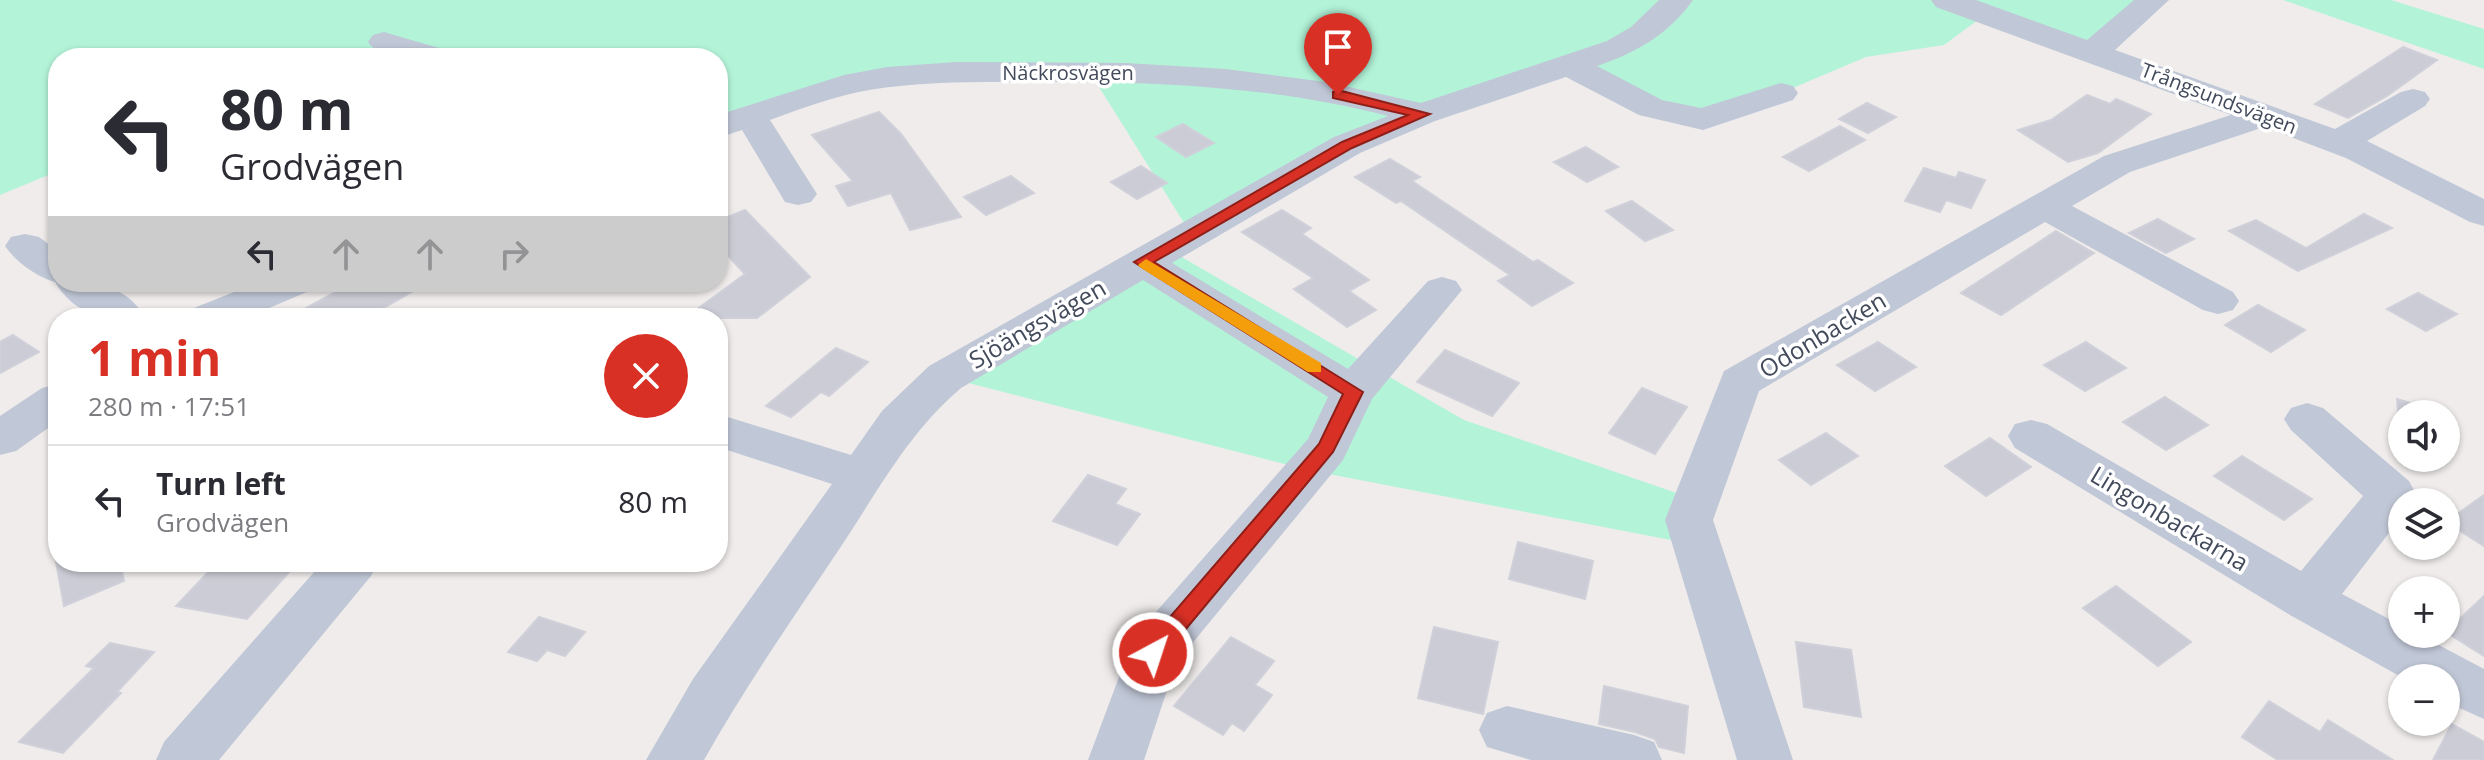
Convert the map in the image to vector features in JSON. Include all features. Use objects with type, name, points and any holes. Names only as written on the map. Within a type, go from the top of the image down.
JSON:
[{"type":"street","name":"Sjöängsvägen","points":[[674,760],[712,695],[863,476],[879,442],[906,410],[945,377],[1347,145],[1423,114],[1619,48],[1642,34],[1677,0]]},
{"type":"street","name":"Trångsundsvägen","points":[[1947,0],[2339,142],[2484,214]]},
{"type":"street","points":[[2094,51],[2153,0]]},
{"type":"street","points":[[384,42],[404,48]]},
{"type":"street","points":[[1571,66],[1651,108],[1703,119],[1781,93]]},
{"type":"street","name":"Näckrosvägen","points":[[734,121],[883,77],[939,72],[1106,70],[1317,91],[1423,114]]},
{"type":"street","points":[[2339,142],[2413,99]]},
{"type":"street","name":"Odonbacken","points":[[1765,760],[1689,520],[1740,382],[2117,164],[2264,116]]},
{"type":"street","points":[[734,121],[798,194]]},
{"type":"street","points":[[2044,206],[2218,301]]},
{"type":"street","points":[[25,246],[48,263]]},
{"type":"street","points":[[1142,262],[1353,392]]},
{"type":"street","points":[[1116,760],[1153,653],[1327,448],[1353,392],[1442,290]]},
{"type":"street","points":[[89,292],[111,308]]},
{"type":"street","points":[[233,308],[271,292]]},
{"type":"street","points":[[0,439],[48,406]]},
{"type":"street","points":[[2307,419],[2392,494],[2308,600]]},
{"type":"street","points":[[728,433],[863,476]]},
{"type":"street","name":"Lingonbackarna","points":[[2031,436],[2308,600],[2484,696]]},
{"type":"street","points":[[184,760],[344,572]]},
{"type":"street","points":[[1507,730],[1634,760]]},
{"type":"green space","points":[[0,0],[2153,0],[2094,51],[1986,14],[1944,45],[1866,57],[1781,93],[1703,119],[1571,66],[1423,114],[1191,234],[1089,71],[883,77],[728,124],[728,48],[402,48],[389,44],[373,48],[48,48],[48,175],[0,195]]},
{"type":"green space","points":[[2283,0],[2391,0],[2484,29],[2484,69]]},
{"type":"green space","points":[[1166,248],[1464,420],[1697,500],[1697,545],[1308,470],[945,377]]},
{"type":"building","points":[[2403,47],[2437,60],[2387,96],[2348,118],[2315,104]]},
{"type":"building","points":[[2087,95],[2110,104],[2116,99],[2151,114],[2098,153],[2068,162],[2018,130],[2051,120]]},
{"type":"building","points":[[1867,103],[1896,117],[1868,133],[1839,119]]},
{"type":"building","points":[[879,112],[901,134],[961,217],[910,230],[891,193],[848,206],[836,186],[853,181],[812,135]]},
{"type":"building","points":[[1183,124],[1214,143],[1186,157],[1156,137]]},
{"type":"building","points":[[1840,126],[1865,140],[1809,171],[1783,157]]},
{"type":"building","points":[[1586,147],[1618,167],[1587,182],[1554,162]]},
{"type":"building","points":[[1390,159],[1420,177],[1412,181],[1533,262],[1538,260],[1573,283],[1532,306],[1498,281],[1510,275],[1401,201],[1396,203],[1355,177]]},
{"type":"building","points":[[1141,166],[1167,183],[1137,199],[1111,182]]},
{"type":"building","points":[[1924,168],[1956,178],[1959,172],[1985,180],[1971,208],[1946,200],[1940,212],[1905,201]]},
{"type":"building","points":[[1011,176],[1034,193],[986,215],[964,197]]},
{"type":"building","points":[[1632,201],[1673,230],[1645,241],[1606,211]]},
{"type":"building","points":[[745,210],[810,277],[757,318],[728,318],[728,308],[699,308],[720,292],[728,292],[728,286],[745,274],[728,256],[728,217]]},
{"type":"building","points":[[1282,210],[1311,228],[1302,234],[1369,280],[1349,291],[1376,310],[1347,327],[1294,289],[1313,278],[1242,232]]},
{"type":"building","points":[[2364,214],[2392,228],[2298,271],[2229,231],[2256,220],[2306,248]]},
{"type":"building","points":[[2158,219],[2194,239],[2166,253],[2129,233]]},
{"type":"building","points":[[2056,231],[2094,253],[2001,315],[1961,293]]},
{"type":"building","points":[[336,292],[412,292],[384,308],[306,308]]},
{"type":"building","points":[[2418,293],[2457,314],[2426,331],[2387,309]]},
{"type":"building","points":[[2258,305],[2305,330],[2271,352],[2225,325]]},
{"type":"building","points":[[13,335],[39,352],[0,373],[0,342]]},
{"type":"building","points":[[1878,342],[1916,367],[1875,391],[1837,365]]},
{"type":"building","points":[[2086,342],[2126,368],[2085,391],[2044,365]]},
{"type":"building","points":[[836,348],[868,362],[829,396],[821,392],[791,417],[766,406]]},
{"type":"building","points":[[1445,350],[1519,383],[1492,416],[1417,382]]},
{"type":"building","points":[[1642,388],[1687,407],[1655,454],[1609,433]]},
{"type":"building","points":[[2165,397],[2208,425],[2166,450],[2123,422]]},
{"type":"building","points":[[1826,433],[1858,456],[1811,485],[1779,460]]},
{"type":"building","points":[[1990,438],[2031,467],[1986,496],[1945,466]]},
{"type":"building","points":[[2242,456],[2312,499],[2284,520],[2214,476]]},
{"type":"building","points":[[1088,475],[1126,489],[1115,504],[1140,514],[1117,545],[1053,521]]},
{"type":"building","points":[[2484,495],[2484,546],[2460,531],[2460,512]]},
{"type":"building","points":[[1518,542],[1593,561],[1585,599],[1509,579]]},
{"type":"building","points":[[58,572],[122,572],[124,581],[64,606]]},
{"type":"building","points":[[208,572],[289,572],[247,619],[176,606]]},
{"type":"building","points":[[2116,586],[2191,642],[2158,666],[2083,608]]},
{"type":"building","points":[[2484,596],[2484,656],[2460,641],[2460,619]]},
{"type":"building","points":[[539,617],[585,632],[565,656],[547,650],[537,661],[508,652]]},
{"type":"building","points":[[1434,627],[1498,642],[1483,714],[1418,698]]},
{"type":"building","points":[[1231,637],[1274,661],[1255,685],[1272,695],[1244,731],[1232,723],[1223,735],[1174,706]]},
{"type":"building","points":[[1796,642],[1851,650],[1861,717],[1804,707]]},
{"type":"building","points":[[110,643],[154,652],[117,692],[121,693],[63,753],[19,742],[94,668],[86,666]]},
{"type":"building","points":[[1604,686],[1688,706],[1684,753],[1659,747],[1655,739],[1635,732],[1599,724]]},
{"type":"building","points":[[2269,701],[2320,732],[2328,720],[2393,760],[2278,760],[2242,737]]},
{"type":"building","points":[[2460,728],[2484,742],[2484,760],[2433,760],[2446,736],[2460,736]]},
{"type":"slow traffic","points":[[1146,265],[1314,368]]},
{"type":"route","points":[[1153,653],[1327,448],[1353,392],[1142,262],[1347,145],[1423,114],[1338,95]]}]
